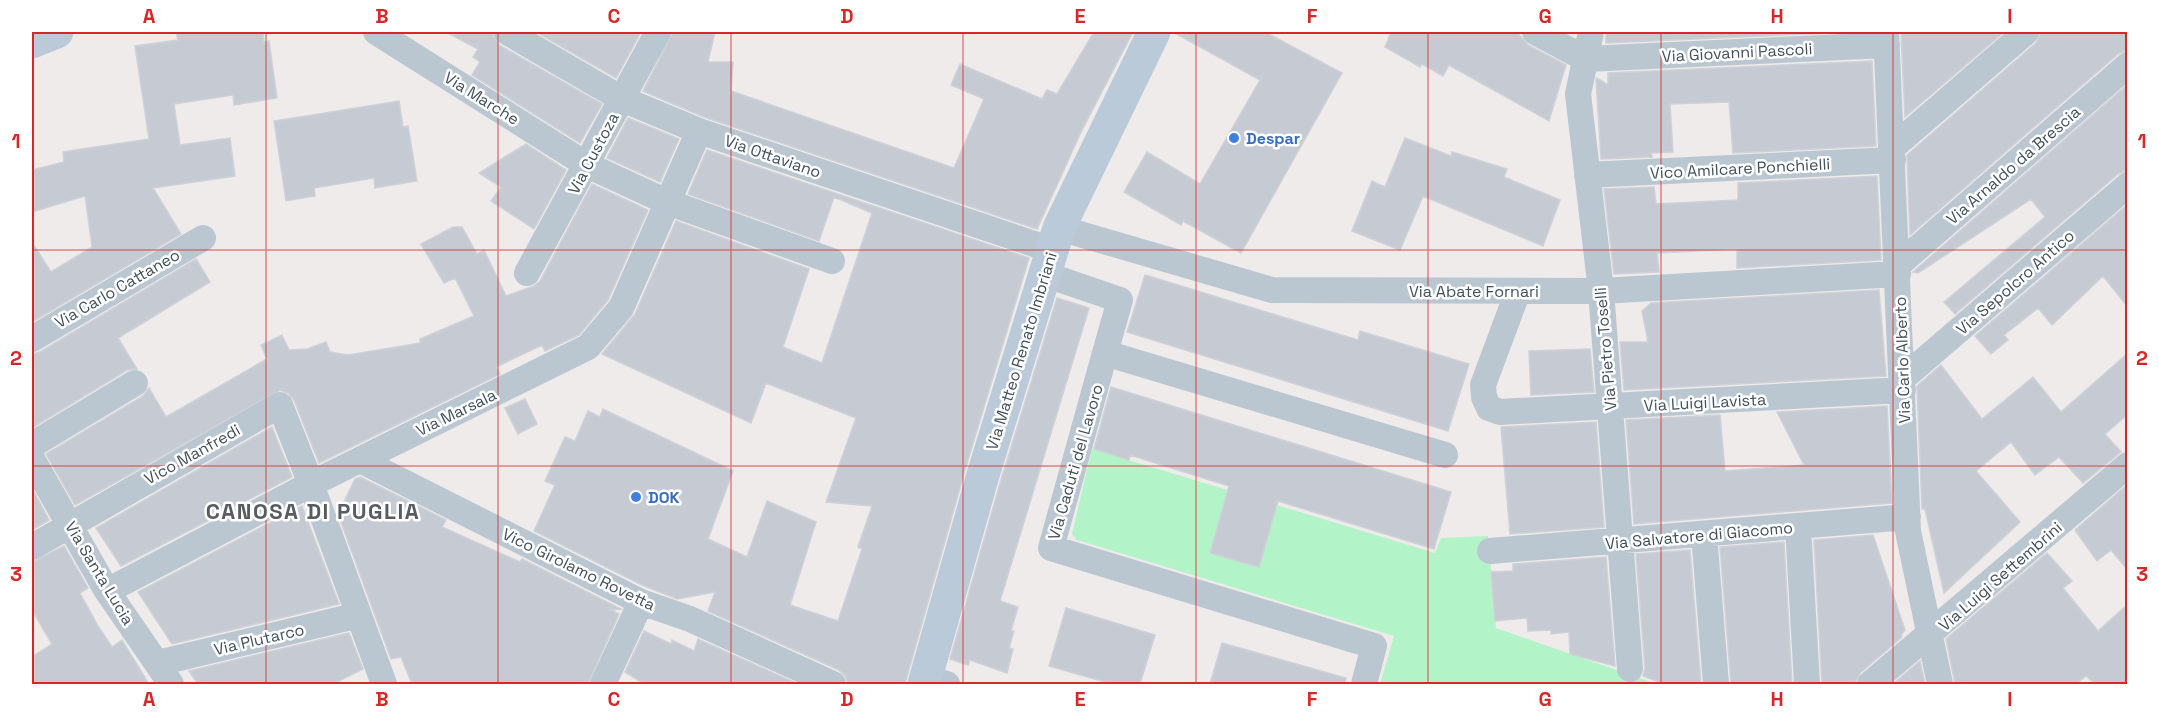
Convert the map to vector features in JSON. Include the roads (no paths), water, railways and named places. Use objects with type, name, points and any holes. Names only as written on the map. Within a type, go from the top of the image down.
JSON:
[{"type":"street","points":[[32,42],[57,32]]},
{"type":"street","name":"Via Marche","points":[[376,32],[587,165],[668,202],[832,261]]},
{"type":"street","name":"Via Ottaviano","points":[[507,32],[622,99],[699,131],[1052,250]]},
{"type":"street","name":"Via Custoza","points":[[527,273],[658,32]]},
{"type":"street","name":"Via Matteo Renato Imbriani","points":[[932,682],[982,475],[1052,250],[1154,32]]},
{"type":"street","points":[[1535,32],[1586,59]]},
{"type":"street","name":"Via Pietro Toselli","points":[[1591,32],[1578,94],[1600,291],[1630,669]]},
{"type":"street","points":[[1892,154],[2026,32]]},
{"type":"street","name":"Via Giovanni Pascoli","points":[[1586,59],[1888,36]]},
{"type":"street","name":"Via Carlo Alberto","points":[[1888,36],[1908,531],[1940,684]]},
{"type":"street","name":"Via Arnaldo da Brescia","points":[[1898,270],[2127,65]]},
{"type":"street","name":"Via Marsala","points":[[107,591],[311,484],[588,347],[621,308],[699,131]]},
{"type":"street","name":"Vico Amilcare Ponchielli","points":[[1587,175],[1892,154]]},
{"type":"street","name":"Via Sepolcro Antico","points":[[1903,385],[2127,185]]},
{"type":"street","name":"Via Carlo Cattaneo","points":[[32,339],[203,238]]},
{"type":"street","points":[[1052,250],[1120,300],[1105,353],[1444,455]]},
{"type":"street","name":"Via Abate Fornari","points":[[1052,250],[1272,290],[1600,291],[1898,270]]},
{"type":"street","name":"Via Luigi Lavista","points":[[1518,291],[1483,385],[1484,397],[1489,408],[1500,412],[1610,407],[1903,385]]},
{"type":"street","name":"Via Caduti del Lavoro","points":[[1105,353],[1051,548],[1374,646],[1364,684]]},
{"type":"street","points":[[32,445],[135,383]]},
{"type":"street","name":"Vico Manfredi","points":[[32,547],[279,405],[311,484]]},
{"type":"street","name":"Via Santa Lucia","points":[[32,459],[107,591],[165,674]]},
{"type":"street","name":"Vico Girolamo Rovetta","points":[[360,460],[641,602],[690,619],[833,684]]},
{"type":"street","name":"Via Luigi Settembrini","points":[[1870,684],[1930,636],[2127,465]]},
{"type":"street","points":[[311,484],[384,684]]},
{"type":"street","name":"Via Salvatore di Giacomo","points":[[1490,551],[1908,517]]},
{"type":"street","points":[[1798,526],[1808,684]]},
{"type":"street","points":[[1704,534],[1716,684]]},
{"type":"street","points":[[603,684],[641,602]]},
{"type":"street","name":"Via Plutarco","points":[[165,674],[359,615]]},
{"type":"place","name":"Despar","points":[[1234,138]]},
{"type":"place","name":"DOK","points":[[636,497]]},
{"type":"district","name":"CANOSA DI PUGLIA","points":[[313,511]]}]
